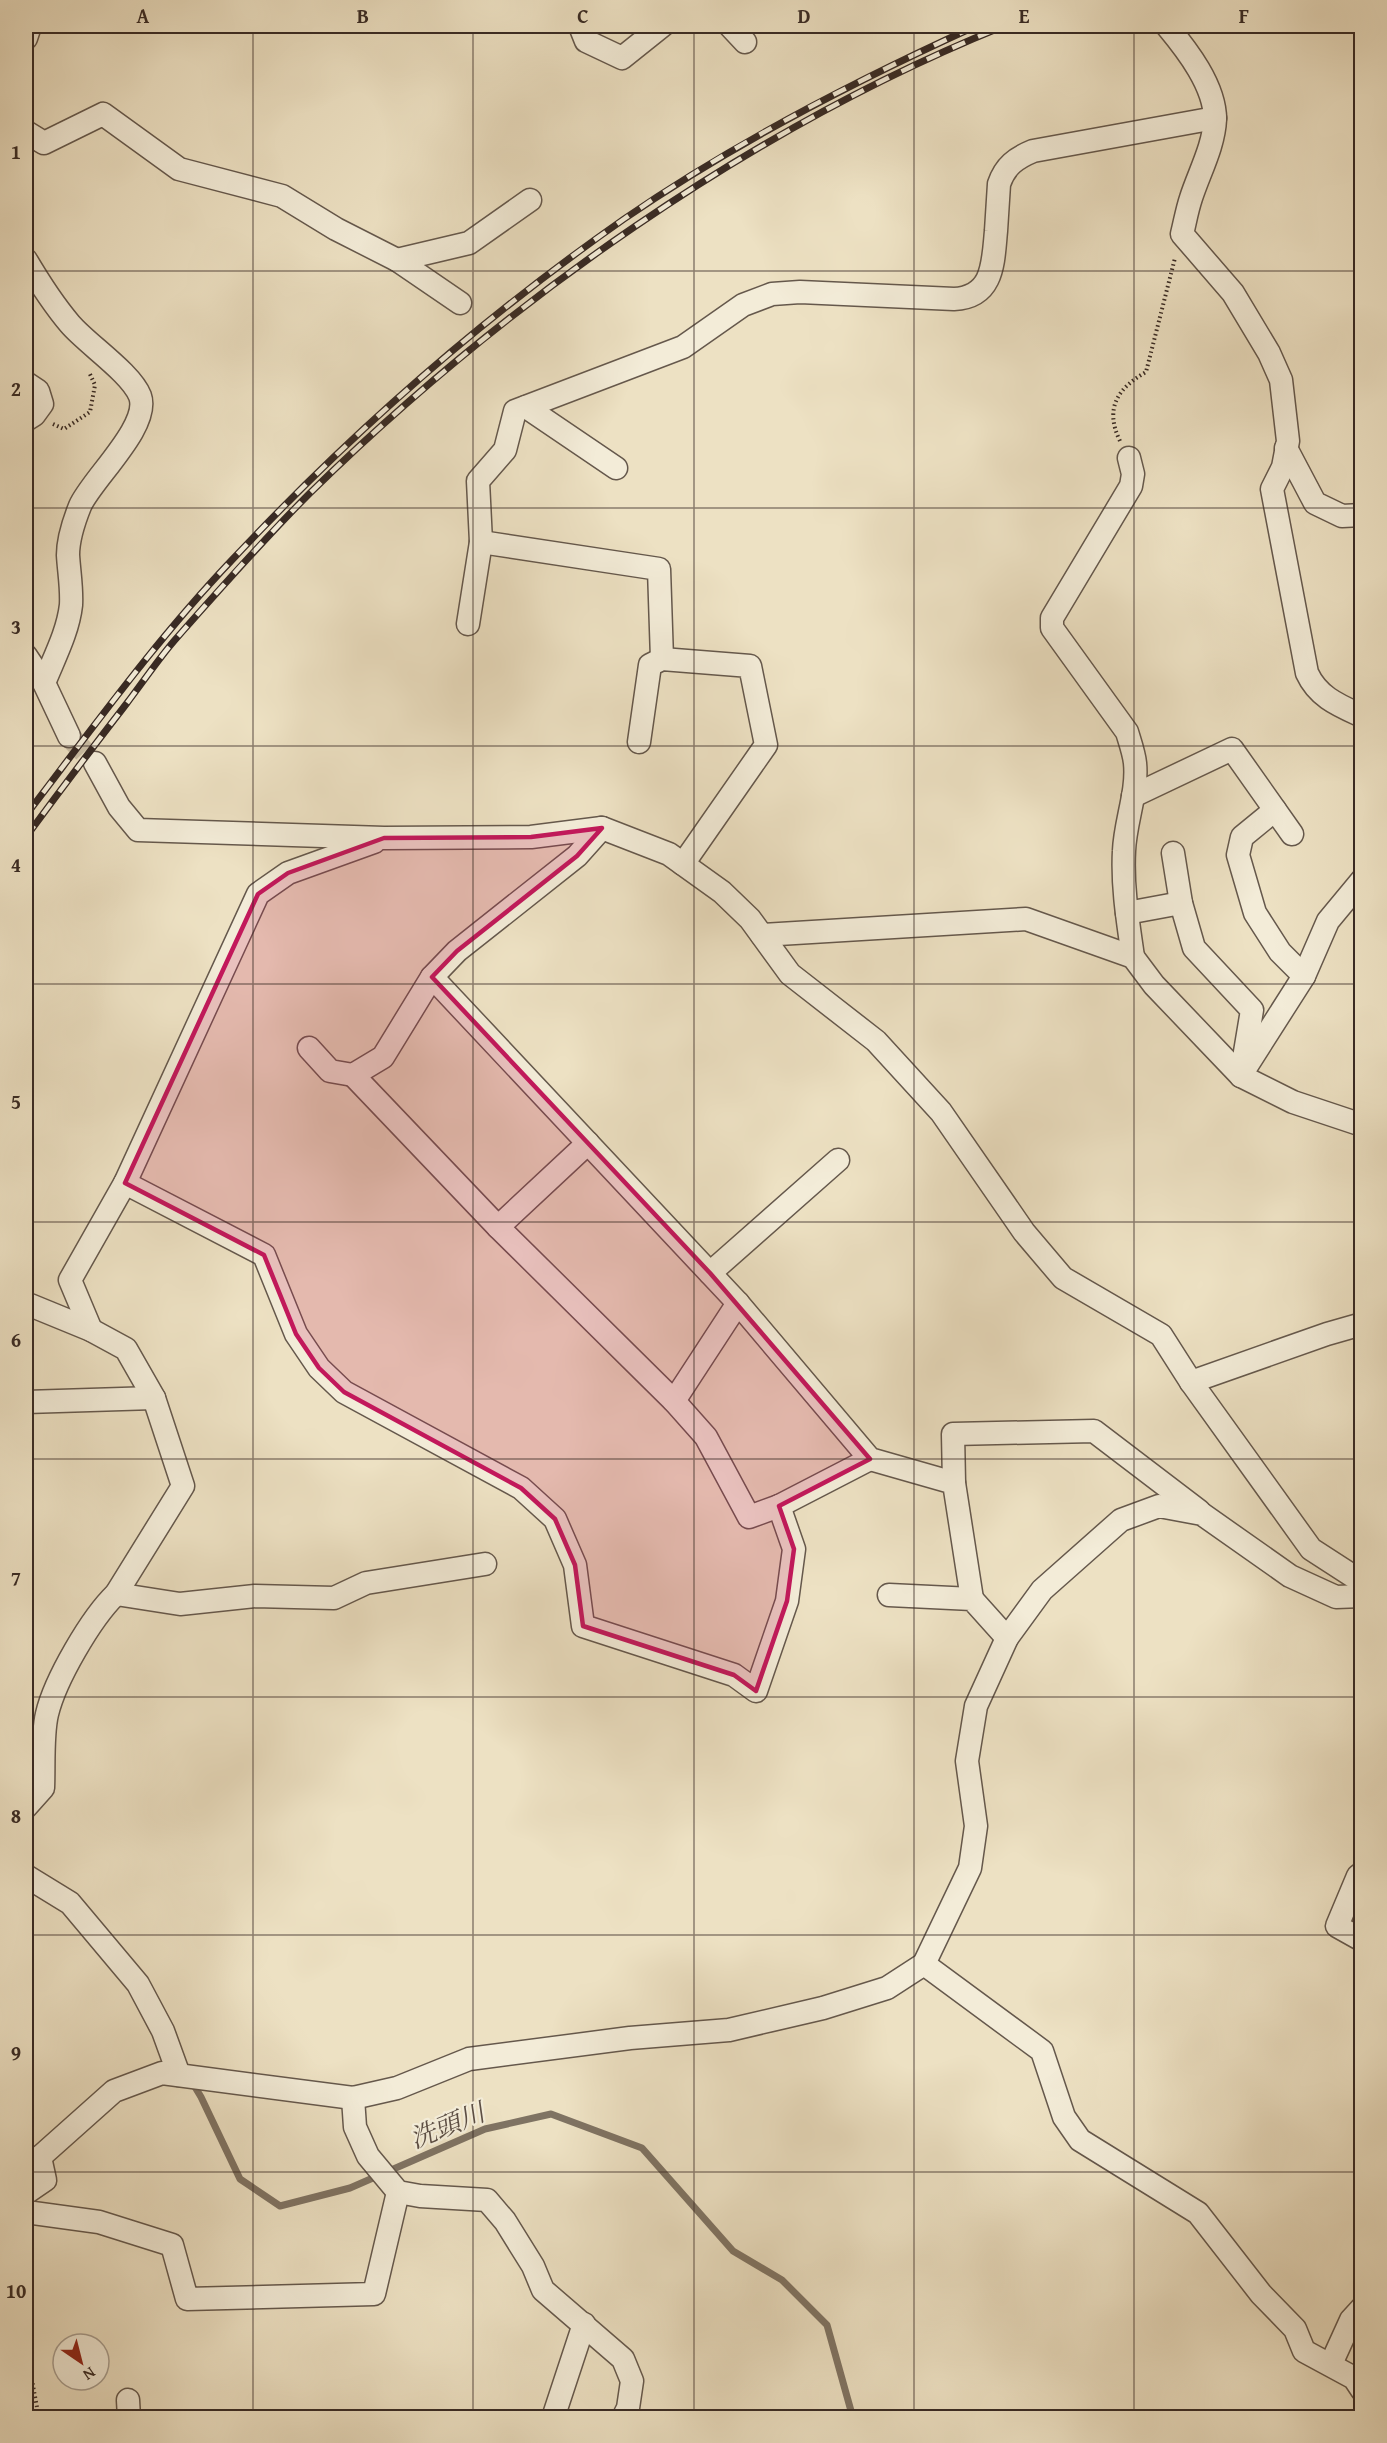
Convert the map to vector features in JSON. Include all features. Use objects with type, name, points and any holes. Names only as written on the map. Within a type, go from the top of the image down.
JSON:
[{"type":"street","points":[[26,38],[30,26]]},
{"type":"street","points":[[580,26],[586,41],[622,58],[662,26]]},
{"type":"street","points":[[1167,26],[1203,79],[1211,96],[1215,118],[1211,141],[1190,200],[1182,234],[1233,293],[1269,353],[1281,380],[1288,441],[1283,467],[1272,489],[1307,673],[1314,688],[1332,703],[1362,716]]},
{"type":"street","points":[[26,132],[44,143],[103,114],[179,169],[282,196],[336,229],[397,260],[460,303]]},
{"type":"street","points":[[468,624],[481,542],[478,481],[505,450],[515,411],[683,347],[743,305],[772,294],[800,292],[954,299],[969,296],[986,282],[993,269],[999,184],[1002,172],[1017,157],[1033,151],[1215,118]]},
{"type":"street","points":[[397,260],[469,243],[530,200]]},
{"type":"street","points":[[26,260],[49,298],[70,325],[130,382],[140,396],[141,407],[128,439],[81,503],[72,528],[68,554],[72,585],[70,608],[63,637],[35,680]]},
{"type":"street","points":[[26,383],[38,391],[42,404],[29,417]]},
{"type":"street","points":[[526,407],[616,468]]},
{"type":"street","points":[[1286,448],[1315,502],[1341,516],[1362,514]]},
{"type":"street","points":[[1129,458],[1133,474],[1131,486],[1052,618],[1052,628],[1127,732],[1135,765],[1133,796],[1124,849],[1127,913],[1133,957],[1154,985],[1241,1076],[1293,1102],[1362,1125]]},
{"type":"street","points":[[481,542],[659,569],[662,659]]},
{"type":"street","points":[[26,656],[35,680],[69,736]]},
{"type":"street","points":[[639,742],[650,665],[662,659],[750,666],[766,745],[683,864]]},
{"type":"street","points":[[1133,796],[1232,749],[1292,834]]},
{"type":"street","points":[[95,763],[120,807],[138,830],[384,838],[531,837],[602,828],[669,854],[722,892],[750,919],[790,974],[876,1041],[941,1112],[1024,1232],[1063,1278],[1161,1335],[1191,1382],[1311,1549],[1362,1582]]},
{"type":"street","points":[[1275,810],[1242,837],[1238,855],[1255,913],[1280,952],[1304,976]]},
{"type":"street","points":[[353,1075],[383,1058],[432,977],[457,951],[577,856],[602,828]]},
{"type":"street","points":[[91,1330],[70,1280],[125,1183],[258,894],[288,873],[384,838]]},
{"type":"street","points":[[1173,853],[1181,903],[1194,948],[1252,1010],[1241,1076]]},
{"type":"street","points":[[1241,1076],[1304,976],[1328,921],[1362,880]]},
{"type":"street","points":[[1127,913],[1181,903]]},
{"type":"street","points":[[762,935],[1026,919],[1133,957]]},
{"type":"street","points":[[432,977],[738,1303],[870,1459],[954,1483]]},
{"type":"street","points":[[309,1048],[330,1071],[353,1075],[498,1227],[674,1401],[706,1437],[749,1517],[779,1506],[870,1459]]},
{"type":"street","points":[[498,1227],[588,1143]]},
{"type":"street","points":[[710,1273],[838,1160]]},
{"type":"street","points":[[125,1183],[264,1255],[296,1334],[319,1368],[344,1392],[521,1488],[555,1519],[575,1565],[583,1626],[734,1675],[756,1691],[787,1601],[794,1550],[779,1506]]},
{"type":"street","points":[[674,1401],[738,1303]]},
{"type":"street","points":[[26,1308],[30,1305],[91,1330],[126,1349],[154,1398],[183,1485],[116,1594],[103,1606],[64,1671],[46,1714],[43,1788],[26,1807]]},
{"type":"street","points":[[1191,1382],[1362,1324]]},
{"type":"street","points":[[26,1401],[154,1398]]},
{"type":"street","points":[[1007,1638],[972,1599],[954,1483],[953,1434],[1094,1431],[1202,1514],[1290,1576],[1336,1597],[1362,1596]]},
{"type":"street","points":[[26,2193],[45,2180],[33,2162],[114,2091],[162,2073],[353,2098],[397,2088],[469,2059],[630,2038],[729,2031],[823,2008],[887,1988],[924,1964],[970,1868],[976,1826],[967,1761],[976,1707],[1007,1638],[1042,1590],[1121,1520],[1159,1506],[1202,1514]]},
{"type":"street","points":[[116,1594],[180,1604],[255,1596],[334,1598],[366,1584],[485,1564]]},
{"type":"street","points":[[889,1594],[972,1599]]},
{"type":"street","points":[[1362,1873],[1358,1876],[1337,1926],[1362,1940]]},
{"type":"street","points":[[26,1876],[69,1903],[138,1984],[163,2031],[179,2075]]},
{"type":"street","points":[[924,1964],[1042,2051],[1064,2117],[1080,2140],[1198,2213],[1261,2294],[1295,2329],[1304,2350],[1359,2382]]},
{"type":"street","points":[[353,2098],[355,2127],[368,2156],[398,2192],[420,2196],[487,2200],[505,2221],[533,2266],[543,2290],[623,2359],[632,2380],[628,2408],[623,2418]]},
{"type":"street","points":[[26,2212],[99,2222],[172,2246],[187,2300],[374,2294],[398,2192]]},
{"type":"street","points":[[1331,2364],[1351,2320],[1362,2308]]},
{"type":"street","points":[[553,2418],[584,2324]]},
{"type":"path","points":[[1129,458],[1117,434],[1113,408],[1119,393],[1131,380],[1146,372],[1182,234]]},
{"type":"path","points":[[29,417],[64,429],[90,412],[95,385],[80,354],[88,342]]},
{"type":"path","points":[[26,2348],[39,2418]]},
{"type":"highlighted area","points":[[602,828],[577,856],[457,951],[432,977],[710,1273],[870,1459],[779,1506],[794,1549],[787,1601],[756,1691],[734,1675],[583,1626],[575,1565],[555,1519],[521,1488],[344,1392],[319,1368],[296,1334],[264,1255],[125,1183],[258,894],[288,873],[384,838],[531,837]]},
{"type":"waterway","name":"洗頭川","points":[[192,2082],[240,2179],[280,2206],[350,2188],[485,2129],[551,2114],[642,2148],[733,2251],[782,2280],[827,2325],[853,2418]]},
{"type":"tunnel","points":[[69,736],[95,763]]},
{"type":"railway","points":[[26,815],[151,653],[203,591],[322,468],[418,380],[468,338],[571,257],[624,219],[708,165],[840,91],[976,26]]},
{"type":"railway","points":[[26,837],[168,649],[241,566],[310,493],[385,423],[465,354],[548,289],[635,226],[724,168],[816,115],[909,68],[1004,26]]}]
